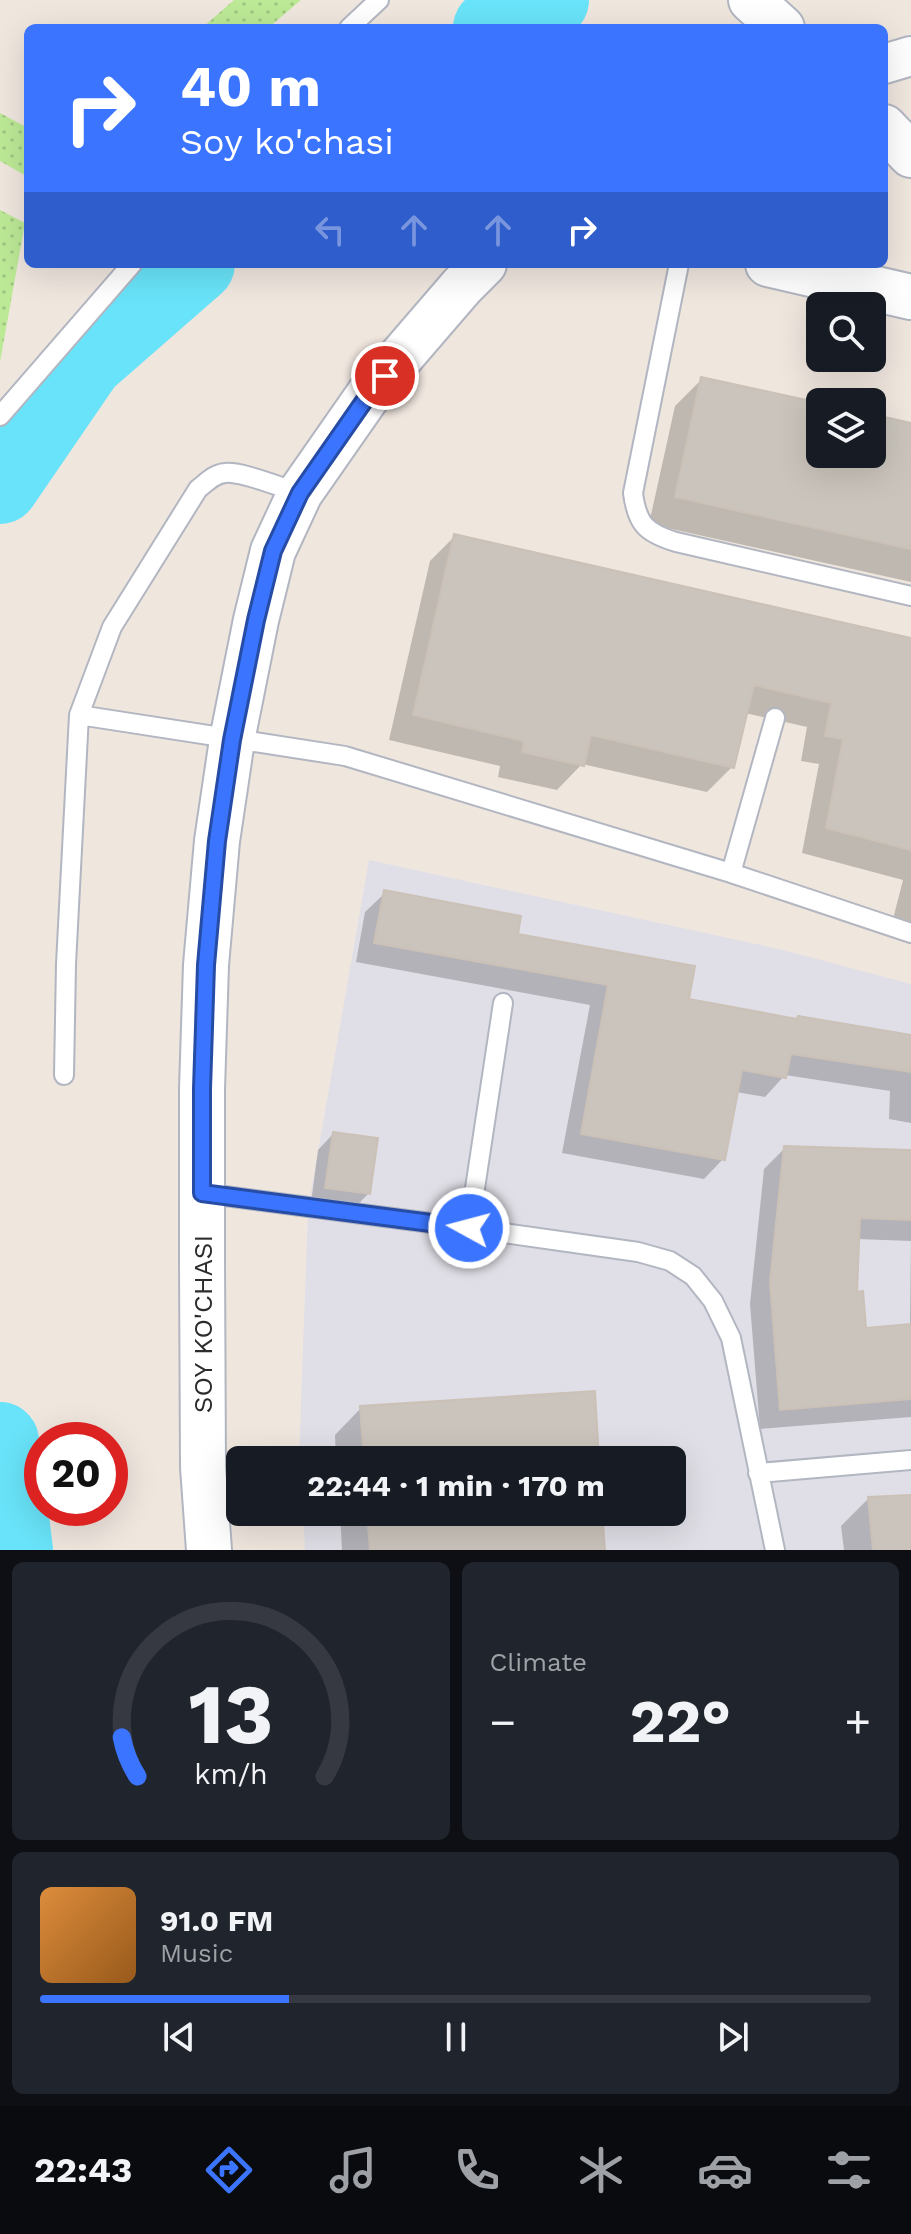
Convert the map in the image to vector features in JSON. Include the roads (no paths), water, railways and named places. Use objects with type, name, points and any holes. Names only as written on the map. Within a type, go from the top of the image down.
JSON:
[{"type":"main road","points":[[751,0],[778,24]]},
{"type":"main road","points":[[888,131],[911,155]]},
{"type":"main road","points":[[473,275],[501,268]]},
{"type":"main road","points":[[785,268],[911,297]]},
{"type":"main road","name":"SOY KO'CHASI","points":[[209,1550],[203,1467],[202,1089],[206,965],[217,841],[232,740],[256,620],[273,551],[300,493],[369,394],[473,275]]},
{"type":"street","points":[[888,63],[911,56]]},
{"type":"lane","points":[[353,24],[379,0]]},
{"type":"lane","points":[[0,416],[129,268]]},
{"type":"lane","points":[[678,268],[633,493],[635,509],[642,524],[655,535],[676,542],[911,596]]},
{"type":"lane","points":[[64,1075],[66,949],[79,715],[112,627],[198,489],[210,478],[235,472],[300,493]]},
{"type":"lane","points":[[79,715],[345,756],[731,873],[911,933]]},
{"type":"lane","points":[[731,873],[775,718]]},
{"type":"lane","points":[[469,1228],[503,1003]]},
{"type":"lane","points":[[202,1193],[638,1252],[670,1261],[693,1276],[713,1301],[731,1338],[775,1550]]},
{"type":"lane","points":[[758,1473],[911,1460]]},
{"type":"waterway","points":[[497,24],[515,10],[550,0]]},
{"type":"waterway","points":[[0,485],[85,361],[191,268]]},
{"type":"waterway","points":[[0,1441],[14,1550]]}]
